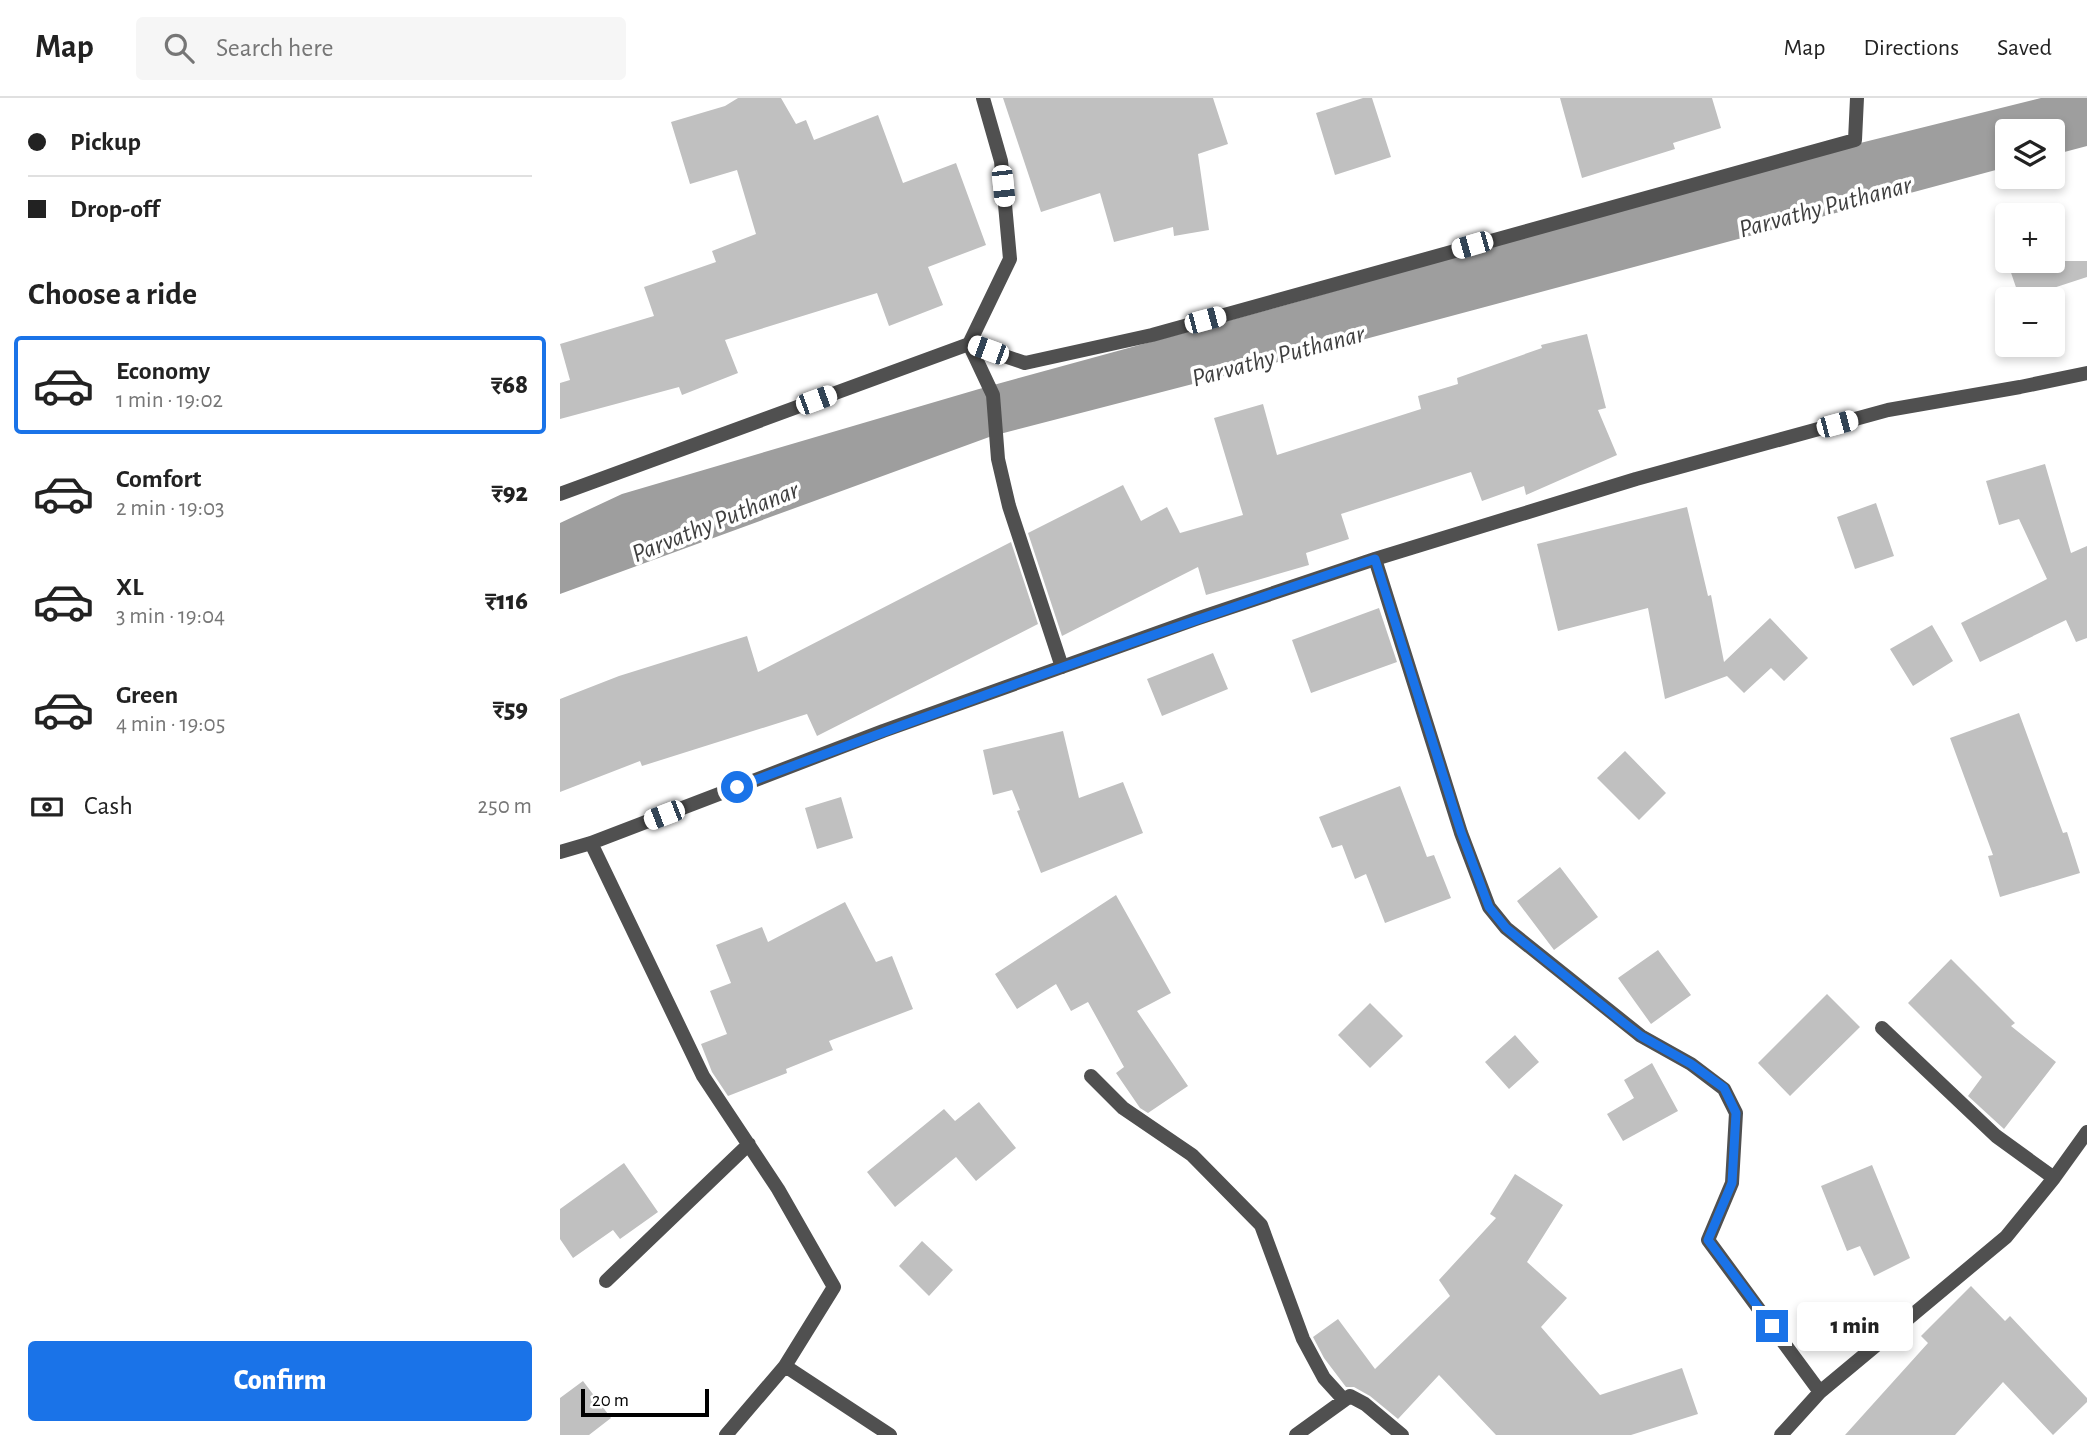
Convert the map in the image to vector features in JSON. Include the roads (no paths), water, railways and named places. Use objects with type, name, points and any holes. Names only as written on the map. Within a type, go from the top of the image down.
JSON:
[{"type":"street","points":[[969,344],[1010,259],[1001,161],[983,98]]},
{"type":"street","points":[[560,494],[969,344],[1025,363],[1152,335],[1842,144],[1855,140],[1857,98]]},
{"type":"street","points":[[969,344],[993,395],[998,459],[1003,483],[1062,667]]},
{"type":"street","points":[[560,852],[591,843],[883,731],[1196,619],[1375,559],[1636,479],[1888,410],[2087,373]]},
{"type":"street","points":[[1375,559],[1461,832],[1489,907],[1506,928],[1621,1021],[1641,1036],[1691,1064],[1724,1088],[1736,1113],[1732,1183],[1708,1240],[1820,1392]]},
{"type":"street","points":[[591,843],[704,1076],[778,1188],[834,1287],[785,1366],[726,1435]]},
{"type":"street","points":[[1882,1028],[1996,1136],[2054,1178]]},
{"type":"street","points":[[1091,1076],[1123,1108],[1192,1155],[1261,1225],[1303,1339],[1324,1378],[1344,1400]]},
{"type":"street","points":[[1781,1435],[1820,1392],[2006,1237],[2087,1132]]},
{"type":"street","points":[[606,1281],[749,1144]]},
{"type":"street","points":[[785,1366],[890,1435]]},
{"type":"street","points":[[1296,1435],[1350,1396],[1366,1404],[1402,1435]]},
{"type":"water","name":"Parvathy Puthanar","points":[[2041,98],[2087,98],[2087,146],[2065,152],[2065,119],[1995,119],[1995,170],[992,436],[560,594],[560,523],[622,494],[979,389],[1808,156]]}]
